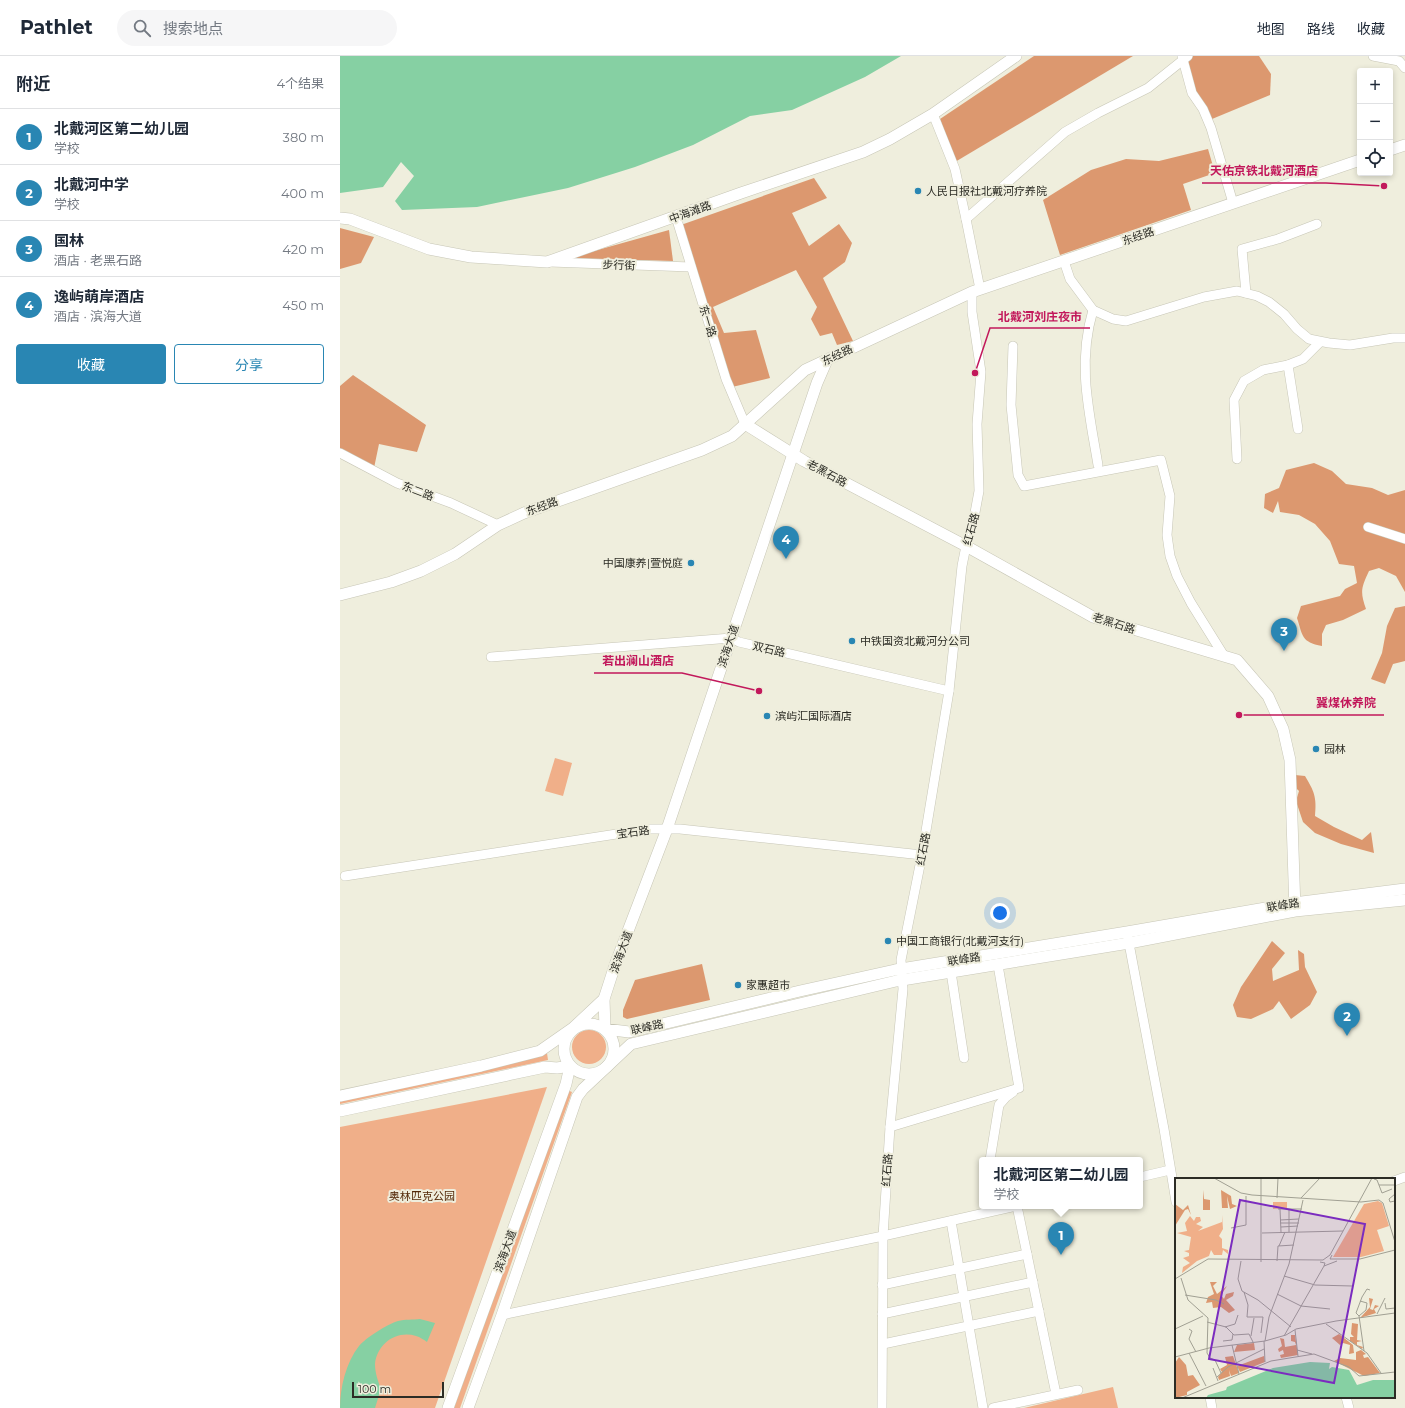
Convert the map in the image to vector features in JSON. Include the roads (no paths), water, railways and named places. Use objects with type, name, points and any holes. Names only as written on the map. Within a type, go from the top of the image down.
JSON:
[{"type":"main road","name":"中海滩路","points":[[340,218],[350,219],[429,249],[471,257],[547,262],[740,193],[863,152],[890,139],[934,114],[1016,56]]},
{"type":"main road","points":[[1393,149],[1405,145]]},
{"type":"main road","name":"东经路","points":[[340,595],[391,582],[421,571],[455,554],[498,525],[524,513],[702,450],[732,436],[805,370],[854,346],[976,291],[1357,161]]},
{"type":"main road","name":"滨海大道","points":[[604,999],[615,965],[667,829],[817,383],[827,360]]},
{"type":"main road","name":"老黑石路","points":[[745,424],[793,454],[966,546],[1093,617],[1237,660],[1268,696],[1283,729],[1290,760],[1294,907]]},
{"type":"main road","name":"联峰路","points":[[607,1066],[624,1048],[631,1044],[902,981],[998,965],[1128,938],[1294,907],[1405,889]]},
{"type":"main road","name":"联峰路","points":[[1294,907],[1405,900]]},
{"type":"main road","name":"联峰路","points":[[605,1029],[629,1032],[800,991],[902,969],[1128,938]]},
{"type":"main road","points":[[340,1096],[481,1066],[540,1051],[573,1028],[604,999]]},
{"type":"main road","points":[[604,999],[605,1029]]},
{"type":"main road","points":[[589,1024],[598,1025],[605,1029],[610,1036],[614,1047],[612,1059],[607,1066],[601,1071],[589,1074],[577,1071],[570,1066],[564,1055],[564,1042],[573,1028],[589,1024]]},
{"type":"main road","points":[[340,1111],[545,1067],[557,1068],[570,1066]]},
{"type":"main road","name":"滨海大道","points":[[448,1408],[561,1094],[566,1084],[570,1066]]},
{"type":"main road","name":"滨海大道","points":[[468,1408],[502,1315],[577,1097],[607,1066]]},
{"type":"street","points":[[1373,56],[1399,61],[1405,68]]},
{"type":"street","points":[[966,219],[1066,132],[1098,113],[1148,88],[1184,57],[1192,93],[1203,109],[1211,128],[1233,204]]},
{"type":"street","name":"红石路","points":[[882,1408],[883,1236],[890,1127],[903,989],[901,960],[922,855],[949,691],[962,566],[979,491],[977,424],[981,372],[972,312],[976,291],[966,219],[955,169],[934,114]]},
{"type":"street","name":"东一路","points":[[676,217],[726,379],[745,424]]},
{"type":"street","points":[[1246,293],[1242,249],[1278,239],[1317,224]]},
{"type":"street","points":[[1064,261],[1070,279],[1093,310],[1113,319],[1126,321],[1204,297],[1237,291],[1257,296],[1269,302],[1284,314],[1309,340],[1350,345],[1393,338],[1405,338]]},
{"type":"street","name":"步行街","points":[[547,262],[691,268]]},
{"type":"street","points":[[1093,310],[1088,326],[1085,349],[1085,389],[1098,465]]},
{"type":"street","points":[[1237,459],[1234,400],[1244,381],[1263,370],[1288,365],[1303,359],[1320,342]]},
{"type":"street","points":[[1013,346],[1011,405],[1018,475],[1024,486],[1161,460],[1170,496],[1167,535],[1170,556],[1177,576],[1191,603],[1224,656]]},
{"type":"street","points":[[1288,365],[1298,429]]},
{"type":"street","name":"东二路","points":[[340,453],[397,483],[451,503],[498,525]]},
{"type":"street","points":[[1368,527],[1405,539]]},
{"type":"street","name":"双石路","points":[[491,657],[731,638],[739,642],[949,691]]},
{"type":"street","name":"宝石路","points":[[345,876],[649,829],[680,829],[922,855]]},
{"type":"street","points":[[1128,938],[1164,1129],[1175,1197]]},
{"type":"street","points":[[998,965],[1019,1088]]},
{"type":"street","points":[[951,972],[964,1058]]},
{"type":"street","points":[[890,1127],[1019,1088]]},
{"type":"street","points":[[990,1157],[999,1105],[1006,1097],[1019,1088]]},
{"type":"street","points":[[1143,1176],[1170,1170]]},
{"type":"street","points":[[1395,1181],[1405,1177]]},
{"type":"street","points":[[1017,1209],[1056,1394]]},
{"type":"street","points":[[502,1315],[883,1236],[951,1221],[984,1210]]},
{"type":"street","points":[[951,1221],[983,1408]]},
{"type":"street","points":[[882,1285],[1027,1254]]},
{"type":"street","points":[[882,1314],[1032,1282]]},
{"type":"street","points":[[883,1344],[1039,1311]]},
{"type":"street","points":[[993,1408],[1078,1390]]},
{"type":"street","points":[[1210,1398],[1212,1408]]},
{"type":"street","points":[[1346,1398],[1349,1408]]},
{"type":"place","name":"天佑京铁北戴河酒店","points":[[1384,186]]},
{"type":"place","name":"人民日报社北戴河疗养院","points":[[918,191]]},
{"type":"place","name":"北戴河刘庄夜市","points":[[975,373]]},
{"type":"place","name":"逸屿萌岸酒店","points":[[786,559]]},
{"type":"place","name":"中国康养|萱悦庭","points":[[691,563]]},
{"type":"place","name":"中铁国资北戴河分公司","points":[[852,641]]},
{"type":"place","name":"国林","points":[[1284,651]]},
{"type":"place","name":"若出澜山酒店","points":[[759,691]]},
{"type":"place","name":"冀煤休养院","points":[[1239,715]]},
{"type":"place","name":"滨屿汇国际酒店","points":[[767,716]]},
{"type":"place","name":"园林","points":[[1316,749]]},
{"type":"place","name":"中国工商银行(北戴河支行)","points":[[888,941]]},
{"type":"place","name":"家惠超市","points":[[738,985]]},
{"type":"place","name":"北戴河中学","points":[[1347,1036]]},
{"type":"place","name":"北戴河区第二幼儿园","points":[[1061,1255]]},
{"type":"park label","name":"奥林匹克公园","points":[[422,1196]]}]
